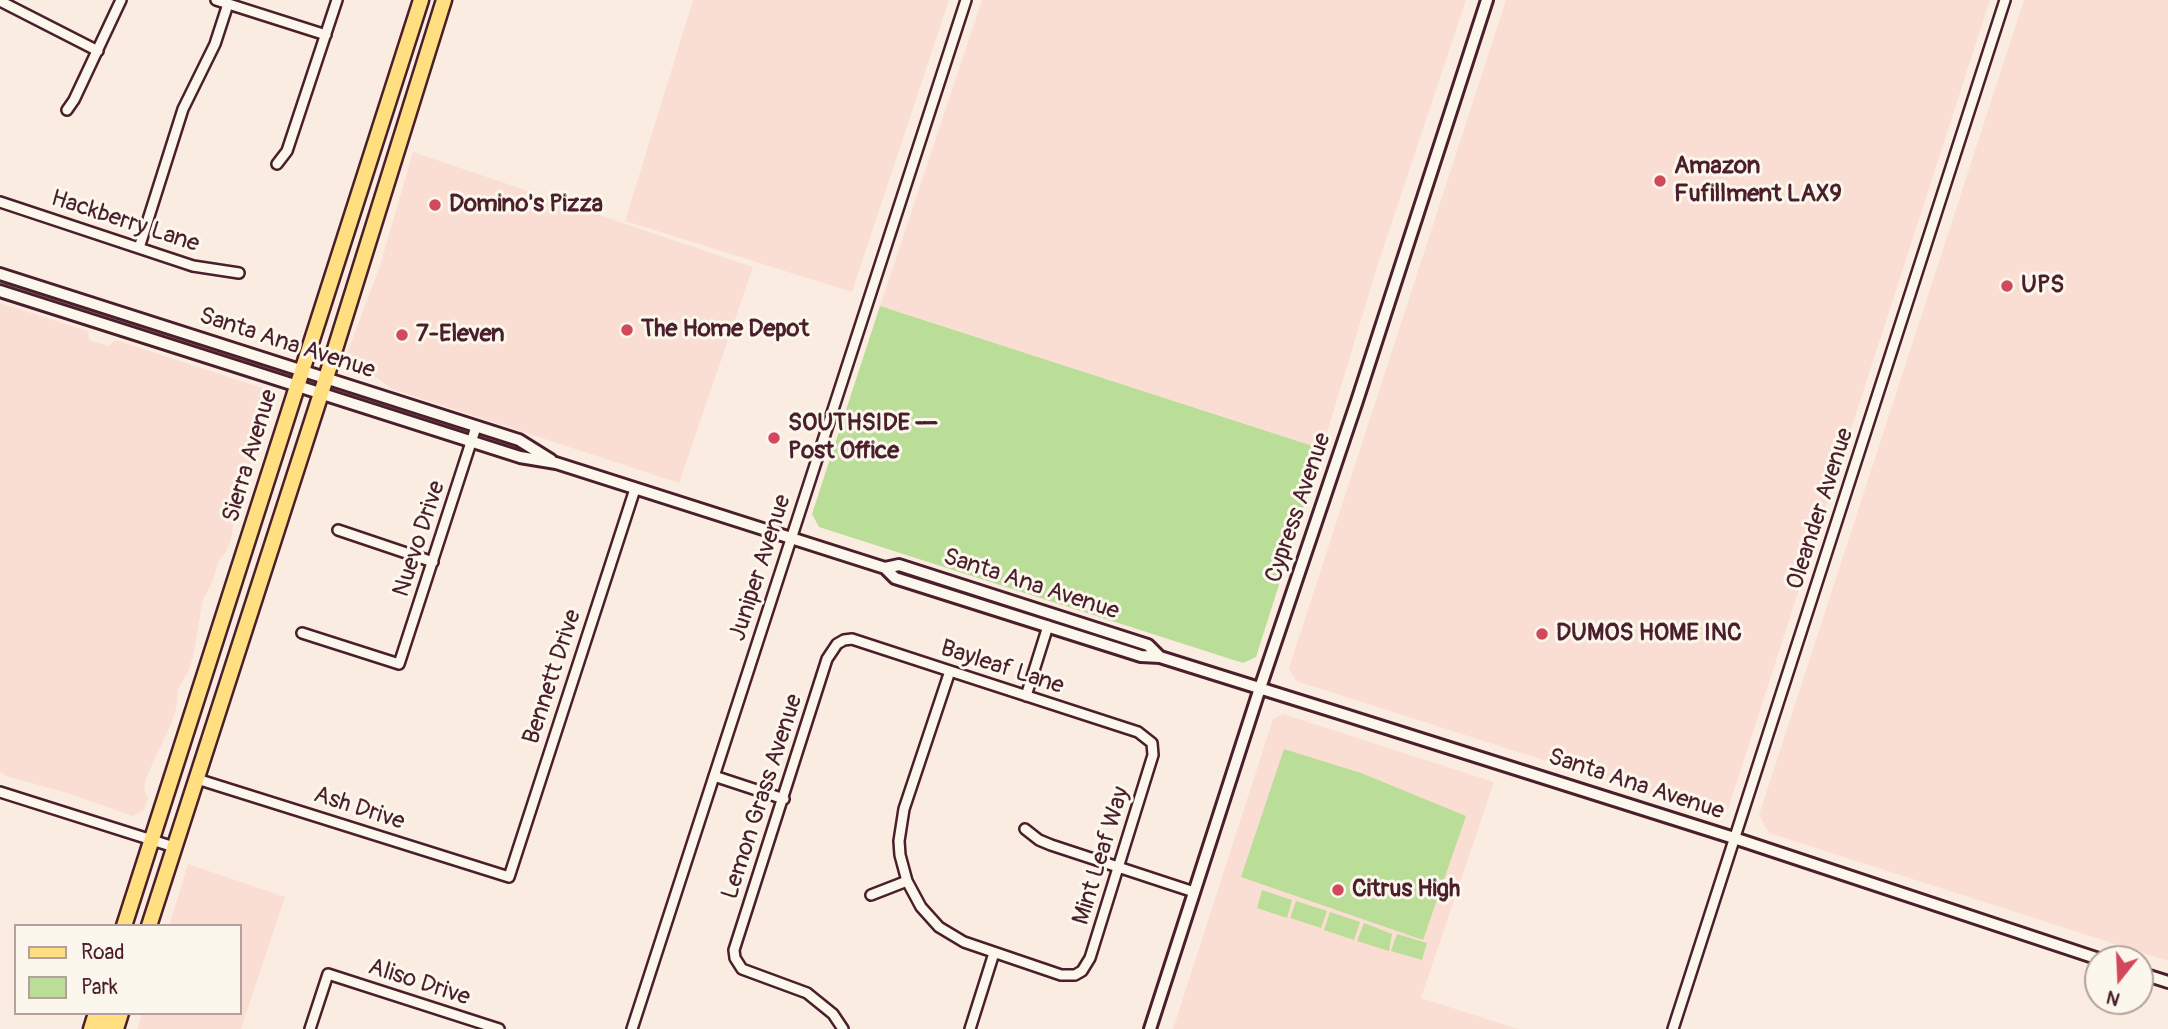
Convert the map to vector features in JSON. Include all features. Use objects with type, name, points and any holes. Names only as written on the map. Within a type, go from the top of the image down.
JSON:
[{"type":"main road","name":"Sierra Avenue","points":[[125,924],[421,0]]},
{"type":"main road","name":"Sierra Avenue","points":[[150,924],[326,378],[444,0]]},
{"type":"street","points":[[67,110],[121,0]]},
{"type":"street","points":[[216,0],[326,35]]},
{"type":"street","points":[[277,163],[287,151],[337,0]]},
{"type":"street","name":"Juniper Avenue","points":[[632,1029],[966,0]]},
{"type":"street","name":"Cypress Avenue","points":[[1150,1029],[1259,688],[1357,401],[1487,0]]},
{"type":"street","name":"Oleander Avenue","points":[[1673,1029],[2005,0]]},
{"type":"street","points":[[0,1],[98,51]]},
{"type":"street","points":[[139,247],[183,109],[215,44],[228,4]]},
{"type":"street","name":"Hackberry Lane","points":[[0,202],[193,265],[239,273]]},
{"type":"street","name":"Santa Ana Avenue","points":[[0,274],[519,440],[556,463]]},
{"type":"street","name":"Santa Ana Avenue","points":[[0,291],[520,457],[556,463],[886,568],[899,565],[1148,645],[1160,657]]},
{"type":"street","name":"Nuevo Drive","points":[[302,633],[399,664],[476,426]]},
{"type":"street","name":"Bennett Drive","points":[[509,877],[635,489]]},
{"type":"street","points":[[338,530],[433,562]]},
{"type":"street","name":"Santa Ana Avenue","points":[[886,568],[895,578],[1141,656],[1160,657],[1734,838],[2084,954]]},
{"type":"street","points":[[1026,696],[1048,626]]},
{"type":"street","name":"Bayleaf Lane","points":[[837,643],[852,639],[1138,732],[1152,743]]},
{"type":"street","name":"Lemon Grass Avenue","points":[[837,643],[827,659],[734,950],[738,964],[750,973],[807,993],[833,1014],[843,1029]]},
{"type":"street","points":[[950,671],[901,822],[900,855],[907,881],[921,907],[939,927],[964,942],[994,953],[970,1029]]},
{"type":"street","name":"Mint Leaf Way","points":[[994,953],[1061,975],[1075,975],[1082,971],[1090,958],[1119,867],[1153,755],[1152,743]]},
{"type":"street","points":[[714,776],[784,799]]},
{"type":"street","name":"Ash Drive","points":[[197,779],[509,877]]},
{"type":"street","points":[[0,792],[174,847]]},
{"type":"street","points":[[1025,829],[1039,840],[1194,892]]},
{"type":"street","points":[[871,895],[907,881]]},
{"type":"street","name":"Aliso Drive","points":[[310,1029],[328,974],[499,1029]]},
{"type":"shaded area","points":[[693,0],[949,0],[852,292],[625,221]]},
{"type":"shaded area","points":[[982,0],[1466,0],[1378,264],[1322,449],[880,306]]},
{"type":"shaded area","points":[[1506,0],[1990,0],[1728,809],[1715,815],[1296,681],[1289,668]]},
{"type":"shaded area","points":[[2024,0],[2168,0],[2168,961],[2154,957],[2154,945],[2118,945],[1769,833],[1759,815]]},
{"type":"shaded area","points":[[413,152],[753,267],[679,483],[392,389],[377,378],[349,366],[347,353],[379,269]]},
{"type":"shaded area","points":[[0,303],[88,331],[89,340],[108,346],[116,340],[265,389],[274,402],[262,440],[239,487],[231,539],[203,600],[193,657],[178,689],[171,724],[146,778],[144,788],[148,798],[144,810],[133,816],[0,772]]},
{"type":"shaded area","name":"Citrus High","points":[[1283,714],[1494,782],[1421,998],[1518,1029],[1173,1029],[1273,719]]},
{"type":"shaded area","points":[[188,864],[285,897],[241,1029],[137,1029],[141,1015],[242,1015],[242,924],[170,924]]},
{"type":"green space","points":[[880,306],[1322,449],[1256,657],[1243,663],[819,527],[812,514]]},
{"type":"green space","points":[[1284,749],[1361,773],[1466,816],[1423,940],[1241,877]]},
{"type":"green space","points":[[1262,890],[1292,900],[1287,918],[1257,908]]},
{"type":"green space","points":[[1296,901],[1327,911],[1321,928],[1290,918]]},
{"type":"green space","points":[[1330,912],[1360,922],[1354,940],[1324,930]]},
{"type":"green space","points":[[1364,923],[1392,934],[1389,951],[1357,941]]},
{"type":"green space","points":[[1397,934],[1427,943],[1422,960],[1391,951]]},
{"type":"place","name":"Amazon Fufillment LAX9","points":[[1660,181]]},
{"type":"place","name":"Domino's Pizza","points":[[435,205]]},
{"type":"place","name":"UPS","points":[[2007,286]]},
{"type":"place","name":"The Home Depot","points":[[627,330]]},
{"type":"place","name":"7-Eleven","points":[[402,335]]},
{"type":"place","name":"SOUTHSIDE — Post Office","points":[[774,438]]},
{"type":"place","name":"DUMOS HOME INC","points":[[1542,634]]},
{"type":"place","name":"Citrus High","points":[[1338,890]]}]
